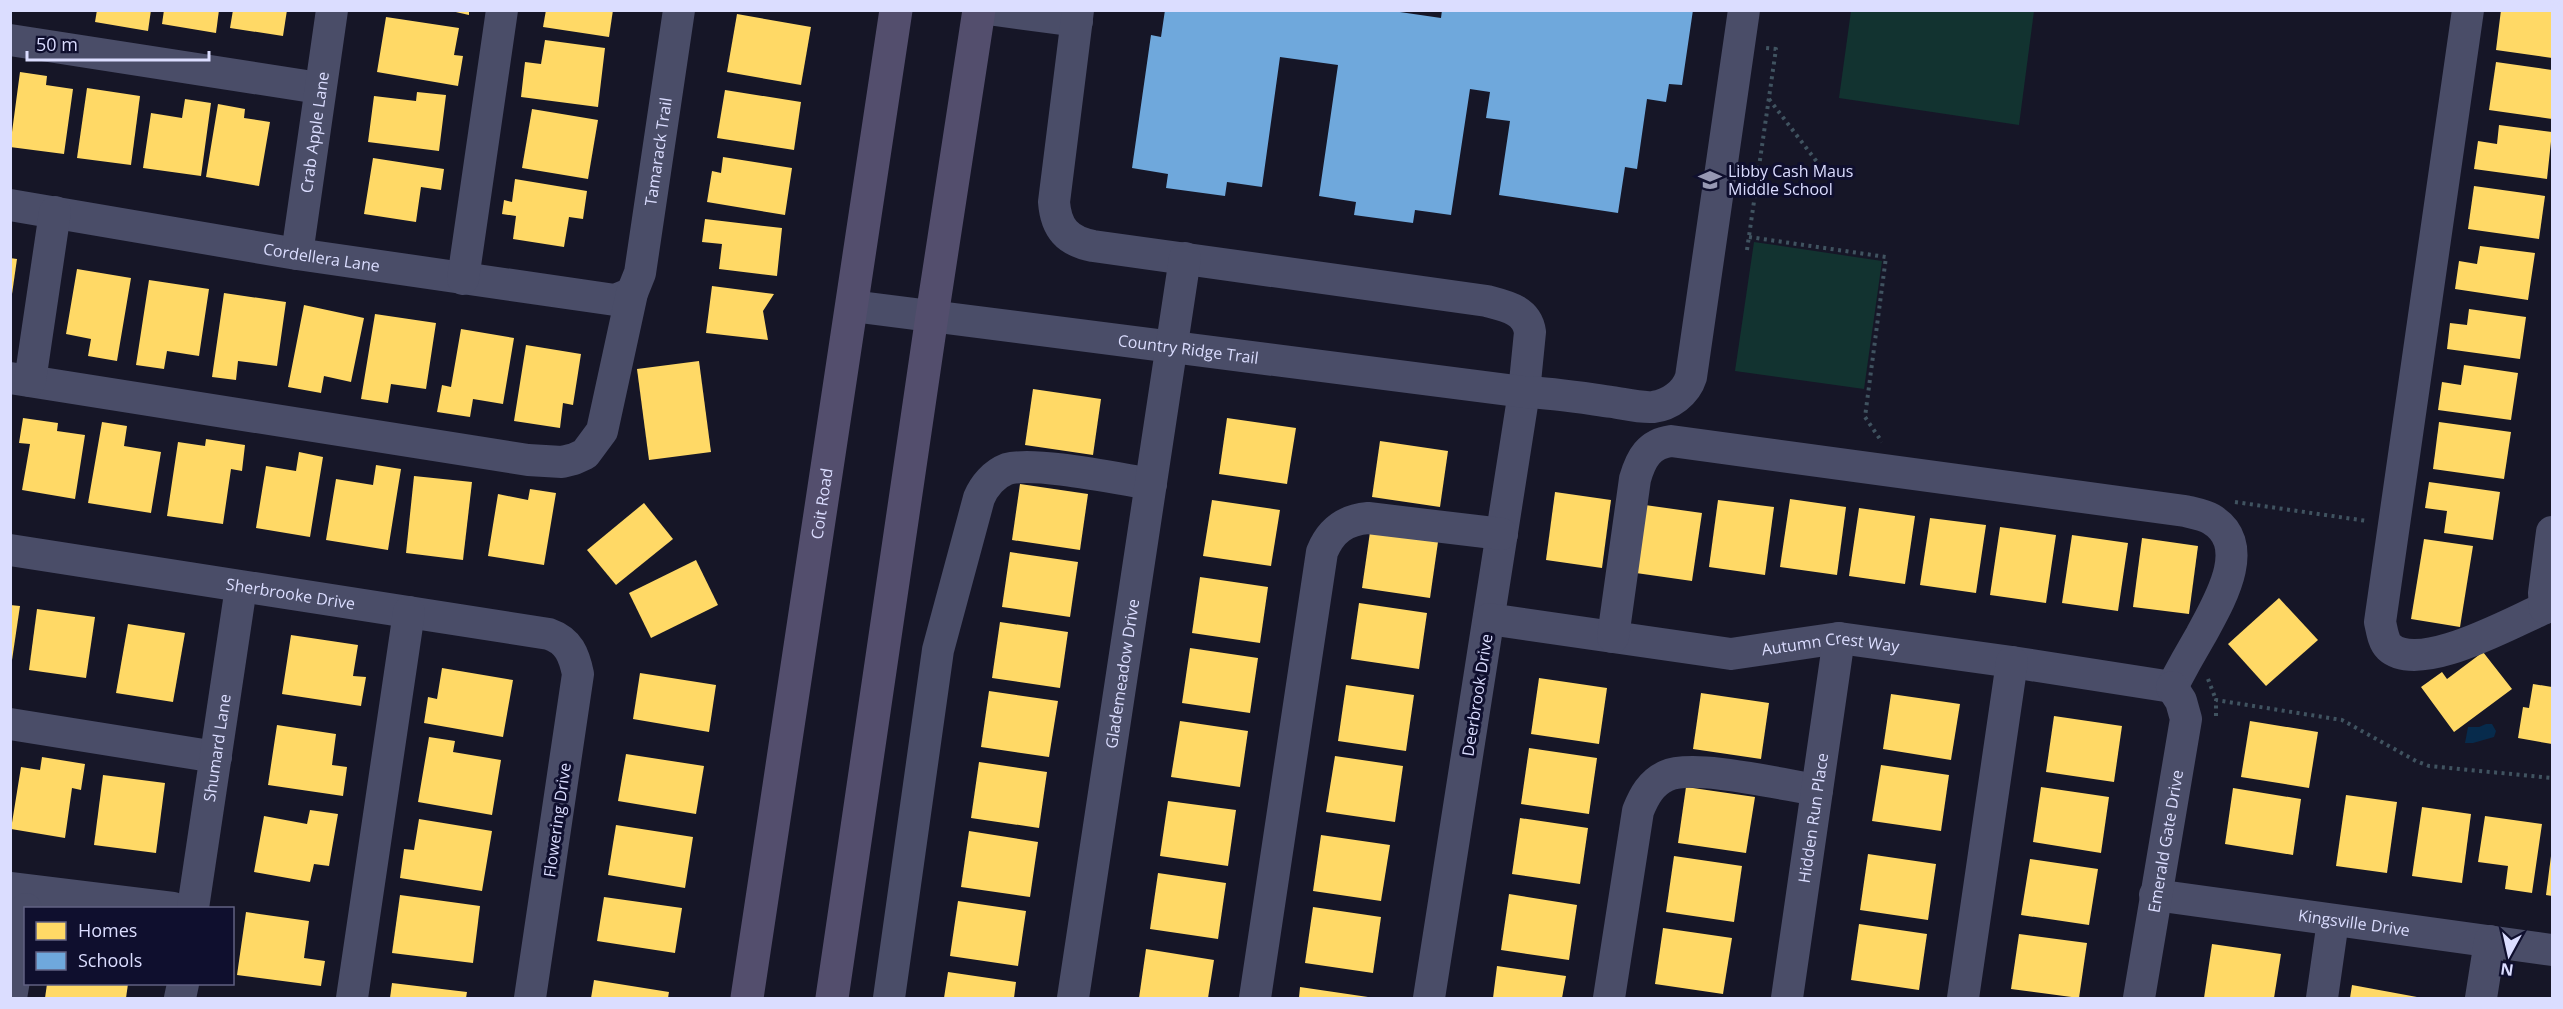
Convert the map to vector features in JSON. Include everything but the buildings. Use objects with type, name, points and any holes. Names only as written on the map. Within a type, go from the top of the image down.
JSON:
[{"type":"main road","name":"Coit Road","points":[[747,999],[896,10]]},
{"type":"main road","points":[[832,999],[979,10]]},
{"type":"street","name":"Crab Apple Lane","points":[[297,254],[333,10]]},
{"type":"street","points":[[463,279],[502,10]]},
{"type":"street","name":"Tamarack Trail","points":[[20,380],[528,460],[562,462],[585,454],[602,431],[632,292],[640,273],[678,10]]},
{"type":"street","points":[[995,10],[1078,16],[1055,178],[1054,202],[1059,226],[1068,236],[1081,243],[1185,258]]},
{"type":"street","name":"Country Ridge Trail","points":[[852,306],[1654,407],[1674,399],[1690,381],[1744,10]]},
{"type":"street","points":[[2468,10],[2380,622],[2388,647],[2396,652],[2417,657],[2448,650],[2549,611],[2545,583],[2553,532]]},
{"type":"street","points":[[10,40],[320,88]]},
{"type":"street","name":"Cordellera Lane","points":[[10,205],[297,254],[463,279],[615,300],[632,292]]},
{"type":"street","points":[[20,380],[56,212]]},
{"type":"street","name":"Deerbrook Drive","points":[[1185,258],[1480,300],[1505,306],[1525,317],[1529,324],[1524,392],[1429,999]]},
{"type":"street","name":"Glademeadow Drive","points":[[1073,999],[1185,258]]},
{"type":"street","points":[[1613,637],[1635,478],[1641,459],[1661,442],[1671,441],[2176,510],[2211,519],[2227,536],[2231,553],[2229,576],[2219,600],[2172,687]]},
{"type":"street","points":[[889,999],[938,650],[979,498],[985,484],[1006,470],[1044,468],[1151,484]]},
{"type":"street","points":[[1255,999],[1322,552],[1327,541],[1340,526],[1368,518],[1502,534]]},
{"type":"street","name":"Sherbrooke Drive","points":[[10,550],[549,634],[566,643]]},
{"type":"street","name":"Shumard Lane","points":[[193,907],[240,587]]},
{"type":"street","points":[[352,999],[409,612]]},
{"type":"street","name":"Autumn Crest Way","points":[[1489,619],[1731,654],[1839,638],[2172,687]]},
{"type":"street","name":"Hidden Run Place","points":[[1787,999],[1839,638]]},
{"type":"street","name":"Flowering Drive","points":[[530,999],[578,674],[575,658],[566,643]]},
{"type":"street","points":[[1963,999],[2012,662]]},
{"type":"street","name":"Emerald Gate Drive","points":[[2139,999],[2186,719],[2181,701],[2172,687]]},
{"type":"street","points":[[10,724],[216,757]]},
{"type":"street","points":[[1609,999],[1638,811],[1651,786],[1673,773],[1699,771],[1817,790]]},
{"type":"street","name":"Kingsville Drive","points":[[2155,895],[2553,950]]},
{"type":"street","points":[[11,999],[23,899],[143,907]]},
{"type":"street","points":[[2322,999],[2333,921]]},
{"type":"street","points":[[2481,999],[2490,941]]},
{"type":"path","points":[[1747,250],[1776,50]]},
{"type":"path","points":[[1769,99],[1817,162]]},
{"type":"path","points":[[1749,237],[1886,257],[1864,417],[1884,444]]},
{"type":"path","points":[[2230,501],[2394,525]]},
{"type":"path","points":[[2216,716],[2216,700],[2317,714],[2342,720],[2416,761],[2429,765],[2553,778]]},
{"type":"green space","points":[[1851,11],[2034,11],[2019,125],[1839,98]]},
{"type":"green space","points":[[1754,242],[1882,261],[1864,389],[1735,371]]},
{"type":"water","points":[[2492,724],[2496,731],[2494,737],[2465,743],[2468,727],[2479,727]]},
{"type":"place","name":"Libby Cash Maus Middle School","points":[[1710,180]]}]
